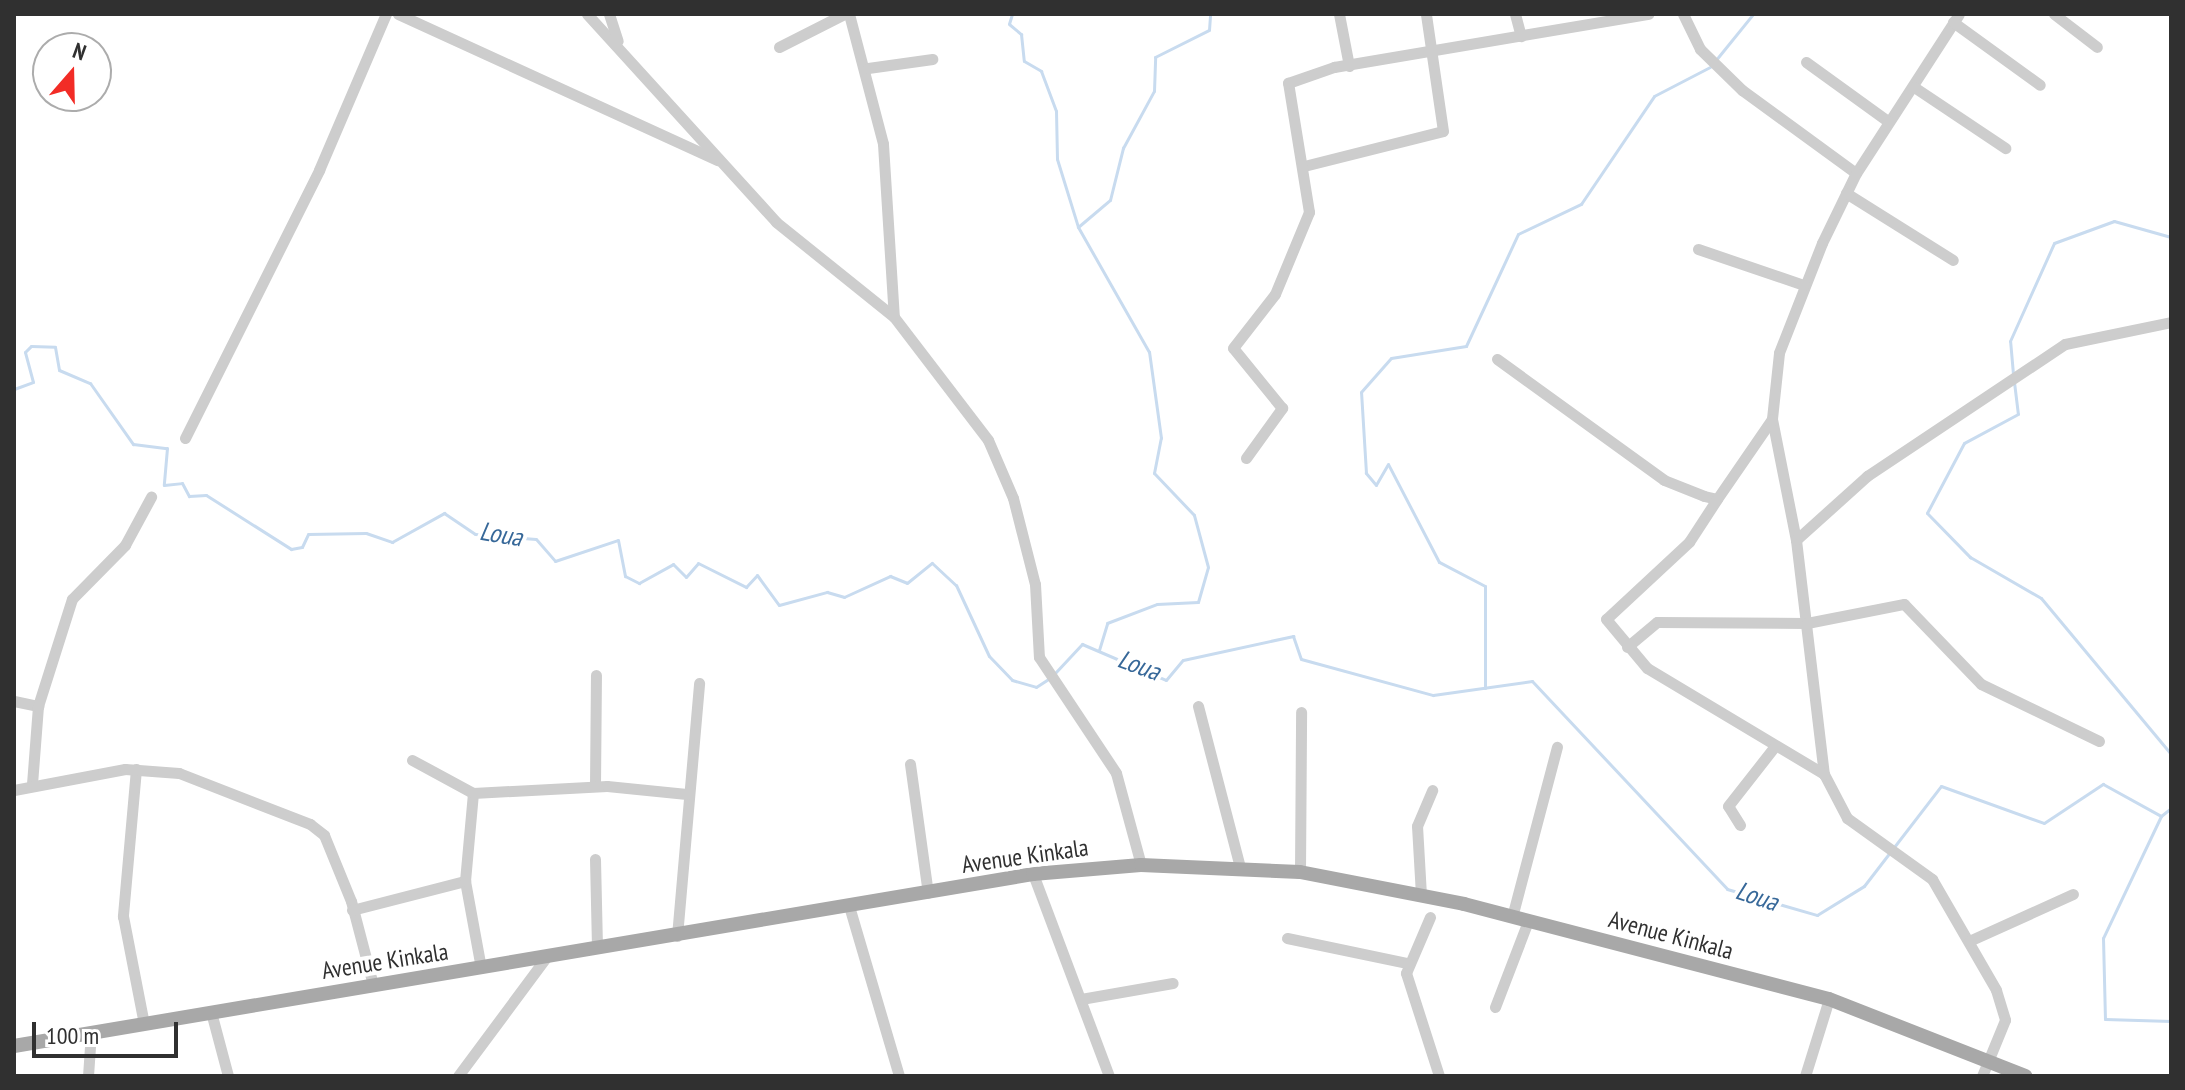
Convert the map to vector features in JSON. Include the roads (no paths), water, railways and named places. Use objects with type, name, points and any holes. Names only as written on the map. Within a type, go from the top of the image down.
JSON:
[{"type":"main road","name":"Avenue Kinkala","points":[[14,1046],[1033,874],[1141,865],[1300,872],[1421,895],[1829,999],[2025,1076]]},
{"type":"street","points":[[185,438],[319,170],[386,14]]},
{"type":"street","points":[[398,14],[720,161]]},
{"type":"street","points":[[587,14],[620,45],[776,222],[894,317],[988,440],[1005,475],[1035,584],[1032,628],[1046,675],[1116,773],[1141,865]]},
{"type":"street","points":[[609,14],[620,45]]},
{"type":"street","points":[[779,47],[847,14],[868,68],[883,144],[894,317]]},
{"type":"street","points":[[1339,14],[1349,66]]},
{"type":"street","points":[[1304,166],[1439,136],[1445,118],[1426,14]]},
{"type":"street","points":[[1515,14],[1521,36]]},
{"type":"street","points":[[1246,458],[1282,408],[1233,348],[1275,294],[1306,223],[1304,166],[1288,83],[1349,66],[1433,53],[1602,19],[1649,14]]},
{"type":"street","points":[[1683,14],[1700,49],[1742,90],[1856,173]]},
{"type":"street","points":[[2054,14],[2097,47]]},
{"type":"street","points":[[1982,1076],[1992,1062],[2003,1007],[1969,941],[1932,879],[1881,846],[1847,818],[1824,774],[1796,540],[1772,419],[1779,353],[1804,285],[1846,193],[1956,18],[2040,85]]},
{"type":"street","points":[[868,68],[932,59]]},
{"type":"street","points":[[1806,62],[1889,122]]},
{"type":"street","points":[[1914,87],[2005,148]]},
{"type":"street","points":[[1846,193],[1953,260]]},
{"type":"street","points":[[1698,249],[1804,285]]},
{"type":"street","points":[[1796,540],[1867,476],[2065,344],[2171,322]]},
{"type":"street","points":[[1497,359],[1664,480],[1717,499]]},
{"type":"street","points":[[1772,419],[1689,542],[1607,612],[1627,647],[1647,668],[1824,774]]},
{"type":"street","points":[[32,784],[38,706],[72,599],[125,545],[151,497]]},
{"type":"street","points":[[1627,647],[1671,620],[1807,623],[1904,604],[1981,684],[2099,741]]},
{"type":"street","points":[[595,786],[596,675]]},
{"type":"street","points":[[677,936],[699,683]]},
{"type":"street","points":[[14,701],[38,706]]},
{"type":"street","points":[[1198,706],[1240,867]]},
{"type":"street","points":[[1300,872],[1301,712]]},
{"type":"street","points":[[1740,825],[1728,806],[1775,746]]},
{"type":"street","points":[[1512,917],[1557,747]]},
{"type":"street","points":[[412,760],[473,793],[595,786],[687,794]]},
{"type":"street","points":[[910,764],[928,893]]},
{"type":"street","points":[[136,769],[123,916],[144,1024]]},
{"type":"street","points":[[14,790],[32,784],[136,769],[208,781],[317,828],[352,910],[373,985]]},
{"type":"street","points":[[1421,895],[1417,826],[1432,790]]},
{"type":"street","points":[[473,793],[465,881],[481,968]]},
{"type":"street","points":[[595,859],[597,948]]},
{"type":"street","points":[[1033,874],[1109,1076]]},
{"type":"street","points":[[352,910],[465,881]]},
{"type":"street","points":[[1969,941],[2073,894]]},
{"type":"street","points":[[849,906],[899,1076]]},
{"type":"street","points":[[1430,917],[1407,963],[1409,1000],[1439,1076]]},
{"type":"street","points":[[1495,1007],[1528,921]]},
{"type":"street","points":[[1287,938],[1407,963]]},
{"type":"street","points":[[459,1075],[548,955]]},
{"type":"street","points":[[1081,999],[1173,983]]},
{"type":"street","points":[[1805,1076],[1829,999]]},
{"type":"street","points":[[211,1012],[228,1076]]},
{"type":"street","points":[[88,1076],[91,1032]]},
{"type":"waterway","points":[[1012,14],[1009,24],[1021,34],[1024,61],[1041,71],[1056,111],[1057,159],[1078,227]]},
{"type":"waterway","points":[[1099,650],[1107,623],[1157,604],[1198,602],[1208,567],[1194,515],[1154,473],[1161,438],[1149,352],[1078,227],[1110,200],[1123,148],[1154,91],[1155,57],[1209,30],[1210,14]]},
{"type":"waterway","points":[[1715,61],[1753,14]]},
{"type":"waterway","points":[[1485,688],[1485,586],[1439,562],[1388,464],[1376,485],[1366,473],[1361,392],[1391,358],[1466,346],[1518,234],[1581,204],[1654,96],[1710,67]]},
{"type":"waterway","points":[[2013,374],[2010,341],[2054,243],[2114,221],[2171,237]]},
{"type":"waterway","name":"Loua","points":[[14,389],[33,382],[25,352],[31,346],[55,347],[59,370],[90,383],[133,444],[167,448],[164,485],[182,483],[189,496],[206,495],[291,549],[302,547],[308,534],[366,533],[392,542],[444,513],[475,534],[536,539],[555,561],[618,540],[625,576],[639,583],[673,564],[686,577],[698,563],[746,587],[757,575],[779,605],[827,592],[844,597],[890,576],[907,583],[932,563],[956,585],[989,656],[1012,680],[1036,687],[1050,678]]},
{"type":"waterway","points":[[2014,382],[2018,414],[1964,443],[1927,513],[1970,557],[2041,598],[2171,754]]},
{"type":"waterway","name":"Loua","points":[[1055,673],[1082,644],[1166,680],[1183,660],[1293,636],[1301,659],[1433,695],[1532,681],[1727,889],[1817,915],[1864,886],[1941,786],[2044,823],[2103,784],[2161,816],[2103,938],[2105,1019],[2171,1021]]},
{"type":"waterway","points":[[2161,816],[2171,808]]}]
